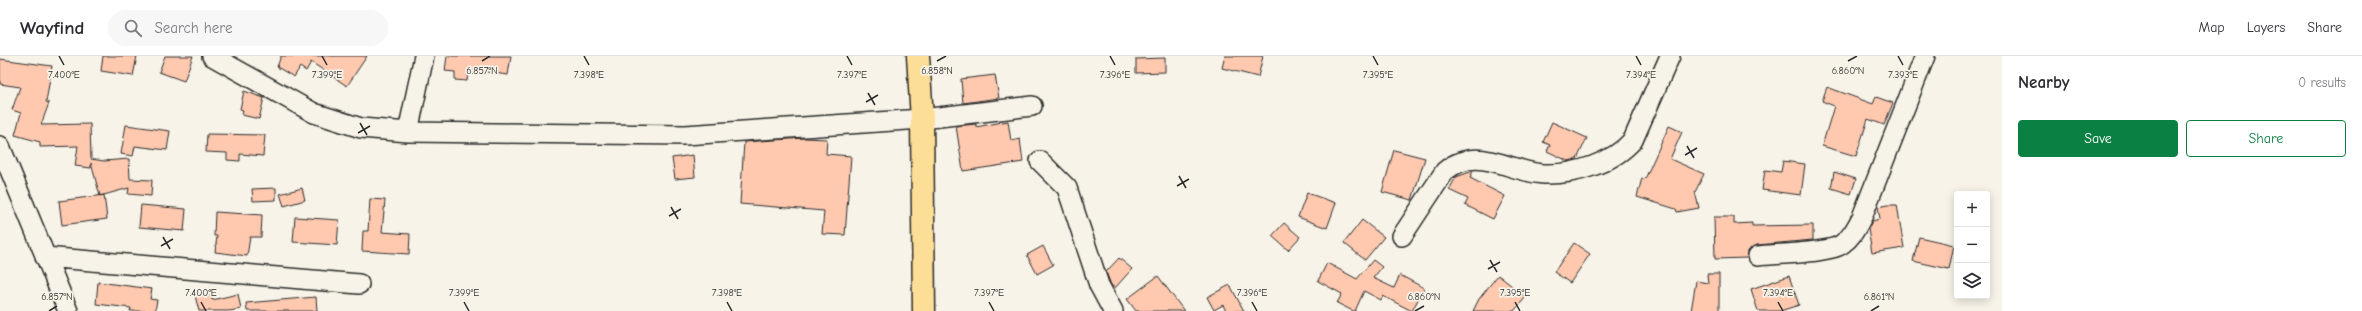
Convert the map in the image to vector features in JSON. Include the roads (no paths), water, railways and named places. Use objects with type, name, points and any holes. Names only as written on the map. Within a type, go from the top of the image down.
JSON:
[{"type":"main road","points":[[918,56],[922,119],[924,311]]},
{"type":"street","points":[[212,56],[314,113],[361,128],[408,132],[685,135],[922,119],[1032,106]]},
{"type":"street","points":[[408,132],[424,56]]},
{"type":"street","points":[[1402,236],[1445,171],[1455,163],[1468,158],[1544,174],[1580,170],[1623,151],[1633,140],[1670,56]]},
{"type":"street","points":[[1758,256],[1827,249],[1841,246],[1852,236],[1862,217],[1925,56]]},
{"type":"street","points":[[0,146],[68,311]]},
{"type":"street","points":[[1040,161],[1067,188],[1099,285],[1113,311]]},
{"type":"street","points":[[46,257],[359,284]]}]
